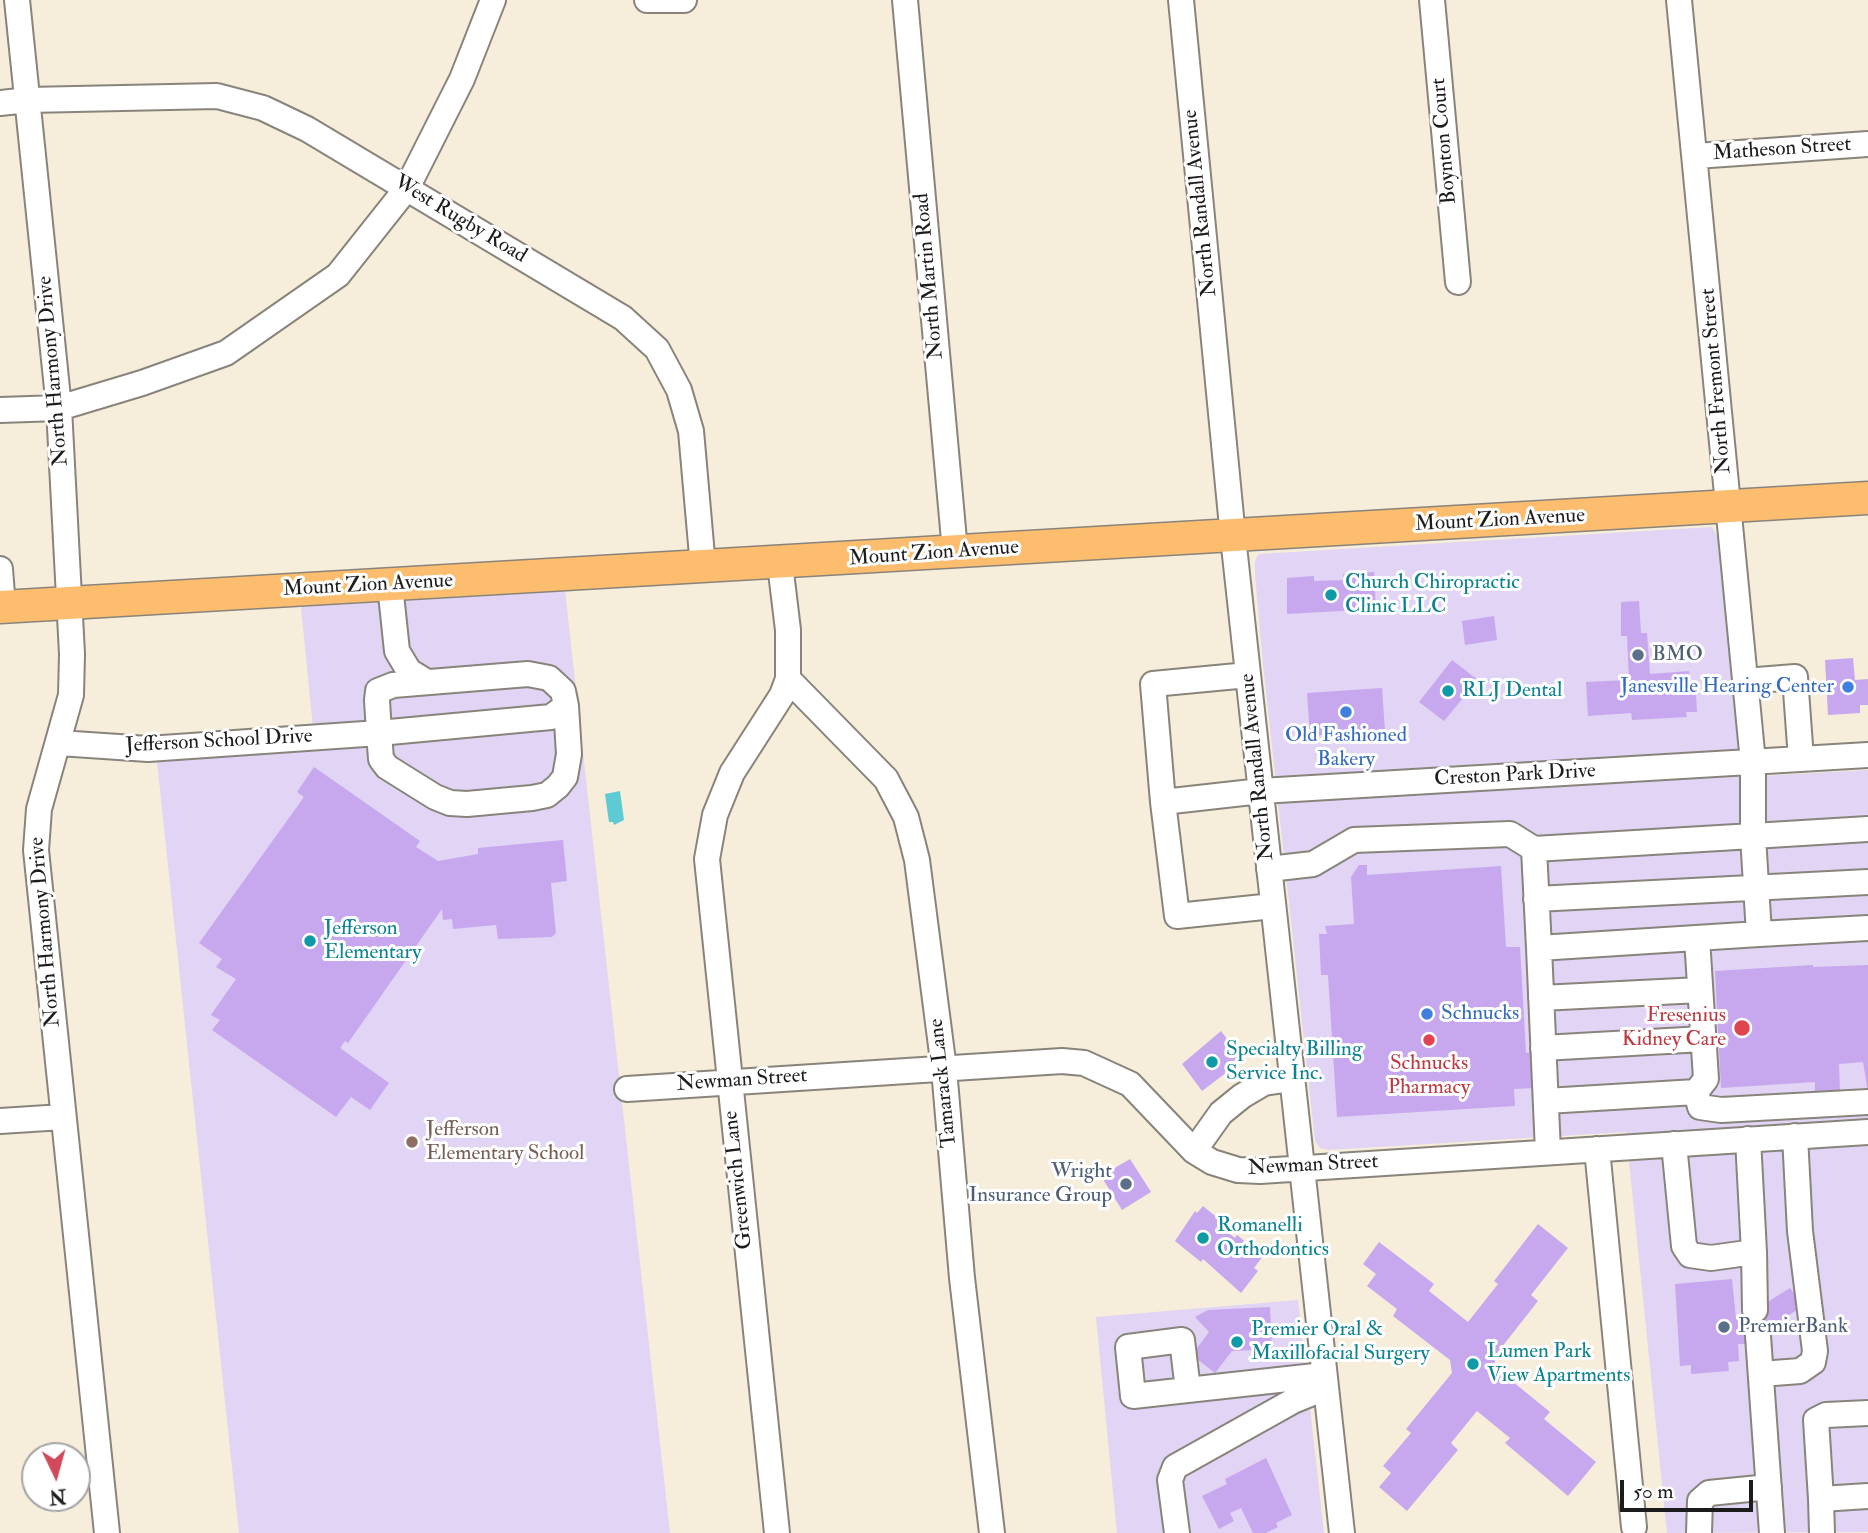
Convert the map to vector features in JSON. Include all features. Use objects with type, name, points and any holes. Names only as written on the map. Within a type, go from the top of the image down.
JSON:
[{"type":"main road","name":"Mount Zion Avenue","points":[[2,607],[780,564],[955,551],[1233,537],[1868,498]]},
{"type":"street","name":"North Harmony Drive","points":[[17,0],[59,408],[70,603],[71,695],[38,809],[36,850],[107,1533]]},
{"type":"street","points":[[0,410],[59,408],[142,383],[226,353],[338,275],[407,188],[462,79],[493,0]]},
{"type":"street","points":[[647,0],[684,0]]},
{"type":"street","name":"North Martin Road","points":[[905,0],[955,551]]},
{"type":"street","name":"North Randall Avenue","points":[[1181,0],[1233,537],[1342,1533]]},
{"type":"street","name":"Boynton Court","points":[[1432,0],[1458,282]]},
{"type":"street","name":"North Fremont Street","points":[[1679,0],[1753,762],[1753,836],[1759,934]]},
{"type":"street","name":"West Rugby Road","points":[[0,103],[218,96],[263,108],[307,129],[624,318],[657,349],[679,390],[691,431],[703,567]]},
{"type":"street","name":"Matheson Street","points":[[1696,156],[1868,144]]},
{"type":"street","points":[[780,564],[788,631],[788,679]]},
{"type":"street","points":[[0,569],[2,607]]},
{"type":"street","points":[[390,585],[397,651],[409,671],[427,682]]},
{"type":"street","points":[[539,675],[549,678],[563,691],[566,706],[569,754],[565,778],[547,795],[533,799],[450,803],[435,797],[387,767],[381,759],[378,691],[393,685],[539,675]]},
{"type":"street","points":[[1248,675],[1153,684],[1163,802],[1177,916],[1273,906]]},
{"type":"street","points":[[1745,681],[1795,677],[1801,759]]},
{"type":"street","name":"Tamarack Lane","points":[[788,679],[886,779],[906,817],[917,860],[944,1069],[962,1278],[992,1533]]},
{"type":"street","name":"Greenwich Lane","points":[[777,1533],[728,1082],[707,859],[715,815],[732,773],[782,695],[788,679]]},
{"type":"street","name":"Jefferson School Drive","points":[[59,743],[148,749],[379,733],[551,717],[566,706]]},
{"type":"street","name":"Creston Park Drive","points":[[1163,802],[1261,791],[1868,755]]},
{"type":"street","points":[[1269,869],[1313,864],[1354,840],[1510,834],[1534,849],[1868,829]]},
{"type":"street","points":[[1534,849],[1548,1152]]},
{"type":"street","points":[[1536,899],[1868,881]]},
{"type":"street","points":[[1539,948],[1868,928]]},
{"type":"street","points":[[1696,1093],[1706,1079],[1697,938]]},
{"type":"street","points":[[1541,998],[1700,990]]},
{"type":"street","points":[[1543,1048],[1703,1039]]},
{"type":"street","name":"Newman Street","points":[[627,1088],[1062,1061],[1084,1063],[1130,1084],[1194,1151],[1212,1162],[1238,1170],[1868,1132]]},
{"type":"street","points":[[1194,1151],[1221,1113],[1242,1096],[1264,1083],[1291,1079]]},
{"type":"street","points":[[1546,1101],[1696,1093]]},
{"type":"street","points":[[1696,1093],[1700,1107],[1721,1110],[1868,1102]]},
{"type":"street","points":[[1721,1110],[1722,1141]]},
{"type":"street","points":[[0,1121],[63,1117]]},
{"type":"street","points":[[1761,1374],[1800,1371],[1813,1362],[1815,1351],[1800,1231],[1795,1136]]},
{"type":"street","points":[[1748,1139],[1755,1310]]},
{"type":"street","points":[[1674,1144],[1684,1246],[1690,1255],[1711,1258],[1754,1252]]},
{"type":"street","points":[[1597,1149],[1634,1527]]},
{"type":"street","points":[[1758,1336],[1772,1533]]},
{"type":"street","points":[[1188,1390],[1325,1381]]},
{"type":"street","points":[[1177,1533],[1170,1480],[1175,1468],[1325,1381]]},
{"type":"street","points":[[1822,1533],[1816,1420],[1826,1415],[1868,1413]]},
{"type":"street","points":[[1699,1533],[1700,1502],[1709,1493],[1769,1487]]},
{"type":"street","points":[[1821,1499],[1868,1496]]},
{"type":"shaded area","points":[[1712,527],[1718,538],[1742,777],[1868,770],[1868,1532],[1667,1533],[1626,1132],[1329,1150],[1320,1148],[1315,1141],[1263,664],[1255,575],[1255,561],[1259,554]]},
{"type":"shaded area","name":"Jefferson Elementary School","points":[[565,591],[670,1533],[239,1533],[156,752],[314,738],[301,607]]},
{"type":"shaded area","points":[[1298,1300],[1324,1533],[1117,1533],[1096,1317]]},
{"type":"water","points":[[620,791],[624,820],[614,825],[609,822],[605,794]]},
{"type":"building","name":"Church Chiropractic Clinic LLC","points":[[1374,572],[1376,609],[1287,614],[1287,578],[1314,576],[1314,581],[1344,580],[1343,574]]},
{"type":"building","name":"BMO","points":[[1639,601],[1641,633],[1647,633],[1650,674],[1689,671],[1691,695],[1696,694],[1697,712],[1686,712],[1687,717],[1632,720],[1631,713],[1588,716],[1586,682],[1629,680],[1627,636],[1621,636],[1621,602]]},
{"type":"building","points":[[1494,616],[1497,640],[1465,645],[1462,621]]},
{"type":"building","name":"Janesville Hearing Center","points":[[1853,658],[1855,680],[1868,679],[1868,705],[1860,705],[1860,713],[1828,715],[1825,660]]},
{"type":"building","name":"RLJ Dental","points":[[1452,660],[1478,680],[1444,721],[1419,702]]},
{"type":"building","name":"Old Fashioned Bakery","points":[[1382,688],[1385,731],[1310,736],[1307,693]]},
{"type":"building","name":"Jefferson Elementary","points":[[314,767],[420,841],[416,847],[438,861],[478,854],[478,848],[563,840],[567,881],[551,883],[556,933],[552,937],[498,939],[496,925],[453,929],[452,919],[443,920],[442,909],[348,1043],[345,1041],[340,1048],[389,1083],[370,1110],[351,1097],[336,1117],[212,1030],[220,1020],[211,1015],[236,979],[216,967],[222,959],[199,943],[304,797],[297,792]]},
{"type":"building","name":"Schnucks","points":[[1359,865],[1367,865],[1367,875],[1501,866],[1506,947],[1520,947],[1526,1053],[1533,1052],[1535,1088],[1514,1089],[1515,1106],[1337,1117],[1328,975],[1321,975],[1319,934],[1327,934],[1325,926],[1354,924],[1351,877]]},
{"type":"building","points":[[1813,965],[1868,965],[1868,1092],[1863,1062],[1839,1064],[1840,1090],[1815,1091],[1815,1082],[1721,1088],[1715,971]]},
{"type":"building","name":"Specialty Billing Service Inc.","points":[[1221,1031],[1243,1060],[1202,1091],[1182,1064]]},
{"type":"building","name":"Wright Insurance Group","points":[[1130,1159],[1151,1192],[1122,1210],[1101,1176]]},
{"type":"building","points":[[1203,1206],[1229,1227],[1226,1231],[1235,1238],[1237,1235],[1263,1256],[1254,1268],[1258,1271],[1241,1293],[1203,1259],[1201,1262],[1175,1241],[1195,1211],[1197,1213]]},
{"type":"building","name":"Lumen Park View Apartments","points":[[1538,1224],[1568,1248],[1531,1295],[1538,1301],[1494,1357],[1496,1368],[1550,1412],[1544,1419],[1596,1462],[1568,1496],[1505,1443],[1510,1438],[1477,1411],[1451,1443],[1458,1450],[1407,1511],[1379,1487],[1391,1473],[1383,1466],[1411,1433],[1406,1429],[1452,1373],[1450,1360],[1393,1316],[1397,1309],[1367,1286],[1376,1274],[1363,1264],[1379,1242],[1434,1284],[1429,1291],[1468,1322],[1498,1284],[1494,1281]]},
{"type":"building","name":"PremierBank","points":[[1732,1279],[1736,1319],[1742,1318],[1790,1288],[1803,1306],[1745,1344],[1738,1344],[1739,1361],[1728,1362],[1729,1371],[1691,1374],[1691,1365],[1680,1366],[1675,1284]]},
{"type":"building","name":"Premier Oral & Maxillofacial Surgery","points":[[1270,1307],[1272,1349],[1232,1351],[1215,1373],[1192,1355],[1209,1332],[1195,1317],[1208,1310]]},
{"type":"building","points":[[1266,1458],[1292,1515],[1276,1523],[1278,1527],[1266,1533],[1253,1533],[1241,1508],[1230,1513],[1234,1521],[1219,1529],[1202,1496],[1227,1484],[1225,1479]]},
{"type":"place","name":"Church Chiropractic Clinic LLC","points":[[1331,595]]},
{"type":"place","name":"BMO","points":[[1638,655]]},
{"type":"place","name":"Janesville Hearing Center","points":[[1848,687]]},
{"type":"place","name":"RLJ Dental","points":[[1448,691]]},
{"type":"place","name":"Old Fashioned Bakery","points":[[1346,712]]},
{"type":"place","name":"Jefferson Elementary","points":[[310,941]]},
{"type":"place","name":"Schnucks","points":[[1427,1014]]},
{"type":"place","name":"Fresenius Kidney Care","points":[[1742,1028]]},
{"type":"place","name":"Schnucks Pharmacy","points":[[1429,1040]]},
{"type":"place","name":"Specialty Billing Service Inc.","points":[[1212,1062]]},
{"type":"place","name":"Jefferson Elementary School","points":[[412,1142]]},
{"type":"place","name":"Wright Insurance Group","points":[[1126,1184]]},
{"type":"place","name":"Romanelli Orthodontics","points":[[1203,1238]]},
{"type":"place","name":"PremierBank","points":[[1724,1327]]},
{"type":"place","name":"Premier Oral & Maxillofacial Surgery","points":[[1237,1342]]},
{"type":"place","name":"Lumen Park View Apartments","points":[[1473,1364]]}]
